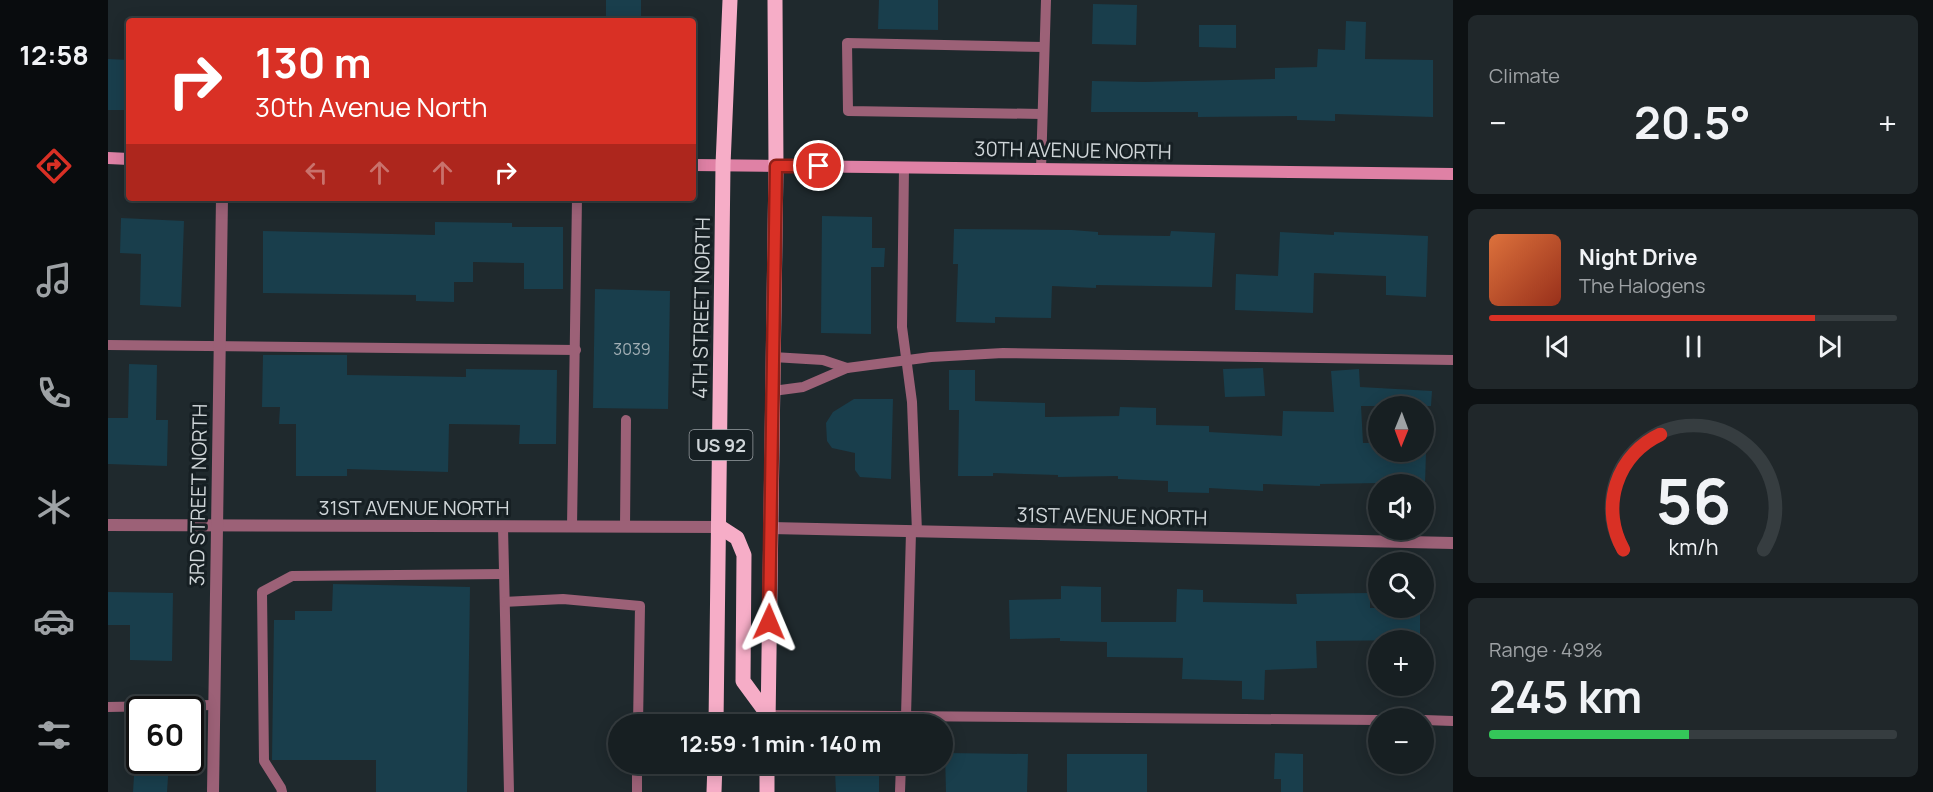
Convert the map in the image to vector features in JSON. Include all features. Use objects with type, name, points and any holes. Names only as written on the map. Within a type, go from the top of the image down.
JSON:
[{"type":"main road","name":"4TH STREET NORTH","points":[[716,714],[723,165],[730,0]]},
{"type":"main road","name":"US 92","points":[[768,714],[776,166],[776,0]]},
{"type":"main road","points":[[720,527],[737,538],[744,555],[743,681],[764,714]]},
{"type":"main road","points":[[714,792],[715,774]]},
{"type":"main road","points":[[767,774],[767,792]]},
{"type":"street","points":[[108,158],[126,159]]},
{"type":"street","name":"30TH AVENUE NORTH","points":[[696,165],[1453,174]]},
{"type":"street","name":"3RD STREET NORTH","points":[[213,792],[222,201]]},
{"type":"street","name":"31ST AVENUE NORTH","points":[[108,525],[720,527]]},
{"type":"street","name":"31ST AVENUE NORTH","points":[[771,528],[1453,543]]},
{"type":"lane","points":[[1041,169],[1046,0]]},
{"type":"lane","points":[[1042,114],[848,111],[847,43],[1044,47]]},
{"type":"lane","points":[[903,714],[914,532],[912,402],[902,327],[904,167]]},
{"type":"lane","points":[[572,526],[577,201]]},
{"type":"lane","points":[[108,345],[576,350]]},
{"type":"lane","points":[[773,391],[803,387],[847,368],[907,362],[931,357],[1002,353],[1453,360]]},
{"type":"lane","points":[[773,357],[823,360],[847,368]]},
{"type":"lane","points":[[625,527],[626,420]]},
{"type":"lane","points":[[503,526],[509,792]]},
{"type":"lane","points":[[282,792],[264,761],[262,592],[292,576],[504,574]]},
{"type":"lane","points":[[505,602],[563,599],[640,606],[638,714]]},
{"type":"lane","points":[[108,707],[214,705]]},
{"type":"lane","points":[[953,719],[1368,720]]},
{"type":"lane","points":[[1434,720],[1453,721]]},
{"type":"lane","points":[[637,792],[638,774]]},
{"type":"lane","points":[[900,792],[901,774]]},
{"type":"building","points":[[606,0],[641,0],[641,18],[606,18]]},
{"type":"building","points":[[879,0],[938,0],[938,30],[878,29]]},
{"type":"building","points":[[1093,4],[1137,5],[1136,45],[1092,44]]},
{"type":"building","points":[[1346,21],[1366,22],[1365,59],[1433,60],[1433,117],[1335,114],[1335,121],[1297,120],[1297,116],[1198,117],[1198,112],[1091,112],[1092,81],[1275,79],[1275,68],[1317,67],[1318,49],[1345,50]]},
{"type":"building","points":[[1199,25],[1236,25],[1236,48],[1199,47]]},
{"type":"building","points":[[108,59],[126,60],[126,110],[108,110]]},
{"type":"building","points":[[822,216],[872,217],[872,248],[885,248],[884,267],[871,267],[871,334],[821,333]]},
{"type":"building","points":[[121,218],[184,221],[181,307],[140,305],[141,254],[120,253]]},
{"type":"building","points":[[435,222],[512,223],[512,227],[563,227],[563,289],[524,289],[524,263],[473,262],[473,282],[454,282],[454,302],[416,301],[416,295],[263,293],[263,231],[435,235]]},
{"type":"building","points":[[954,229],[1072,230],[1098,232],[1098,235],[1170,236],[1171,231],[1215,233],[1212,287],[1052,286],[1051,318],[995,317],[995,323],[956,322],[958,264],[953,264]]},
{"type":"building","points":[[1280,232],[1428,236],[1426,297],[1386,295],[1386,276],[1314,273],[1313,313],[1235,310],[1236,274],[1278,276]]},
{"type":"building","points":[[595,289],[670,291],[668,409],[593,408]]},
{"type":"building","points":[[263,355],[347,355],[347,375],[466,377],[466,369],[557,370],[556,444],[519,444],[520,425],[449,424],[448,472],[347,469],[347,476],[296,476],[296,424],[279,424],[280,407],[262,407]]},
{"type":"building","points":[[129,364],[157,365],[156,420],[168,420],[167,466],[108,464],[108,418],[128,418]]},
{"type":"building","points":[[1263,368],[1265,396],[1225,397],[1223,369]]},
{"type":"building","points":[[1359,369],[1360,387],[1432,391],[1432,396],[1368,396],[1368,406],[1361,406],[1363,443],[1368,443],[1368,462],[1426,462],[1425,474],[1368,474],[1368,483],[1320,484],[1320,486],[1263,484],[1263,491],[1209,488],[1209,493],[1168,492],[1168,481],[1118,479],[1118,476],[1058,477],[1058,475],[993,473],[993,476],[958,476],[959,410],[949,410],[949,370],[975,370],[975,401],[1045,403],[1045,417],[1119,416],[1120,407],[1156,408],[1156,425],[1209,426],[1209,432],[1282,436],[1283,411],[1334,412],[1331,371]]},
{"type":"building","points":[[854,399],[893,399],[891,479],[860,477],[855,470],[855,453],[832,448],[827,441],[826,423],[833,412]]},
{"type":"building","points":[[333,584],[470,587],[467,792],[376,792],[376,760],[272,760],[274,620],[295,620],[295,611],[332,611]]},
{"type":"building","points":[[1061,586],[1101,587],[1101,622],[1176,622],[1177,589],[1203,590],[1203,602],[1297,604],[1296,594],[1368,593],[1368,618],[1420,618],[1420,630],[1368,630],[1368,640],[1316,641],[1317,668],[1265,670],[1264,700],[1242,699],[1242,681],[1182,679],[1183,658],[1107,657],[1107,642],[1060,641],[1060,638],[1010,639],[1009,600],[1061,599]]},
{"type":"building","points":[[108,592],[173,593],[172,661],[130,660],[130,625],[108,625]]},
{"type":"building","points":[[953,753],[1028,754],[1027,792],[946,792],[946,774],[953,774]]},
{"type":"building","points":[[1275,753],[1303,754],[1303,792],[1281,792],[1281,779],[1274,779]]},
{"type":"building","points":[[1067,754],[1147,754],[1147,792],[1067,792]]},
{"type":"building","points":[[134,774],[168,774],[167,792],[133,792]]},
{"type":"building","points":[[835,774],[879,774],[879,792],[836,792]]},
{"type":"route","points":[[769,622],[776,166],[819,166]]}]
